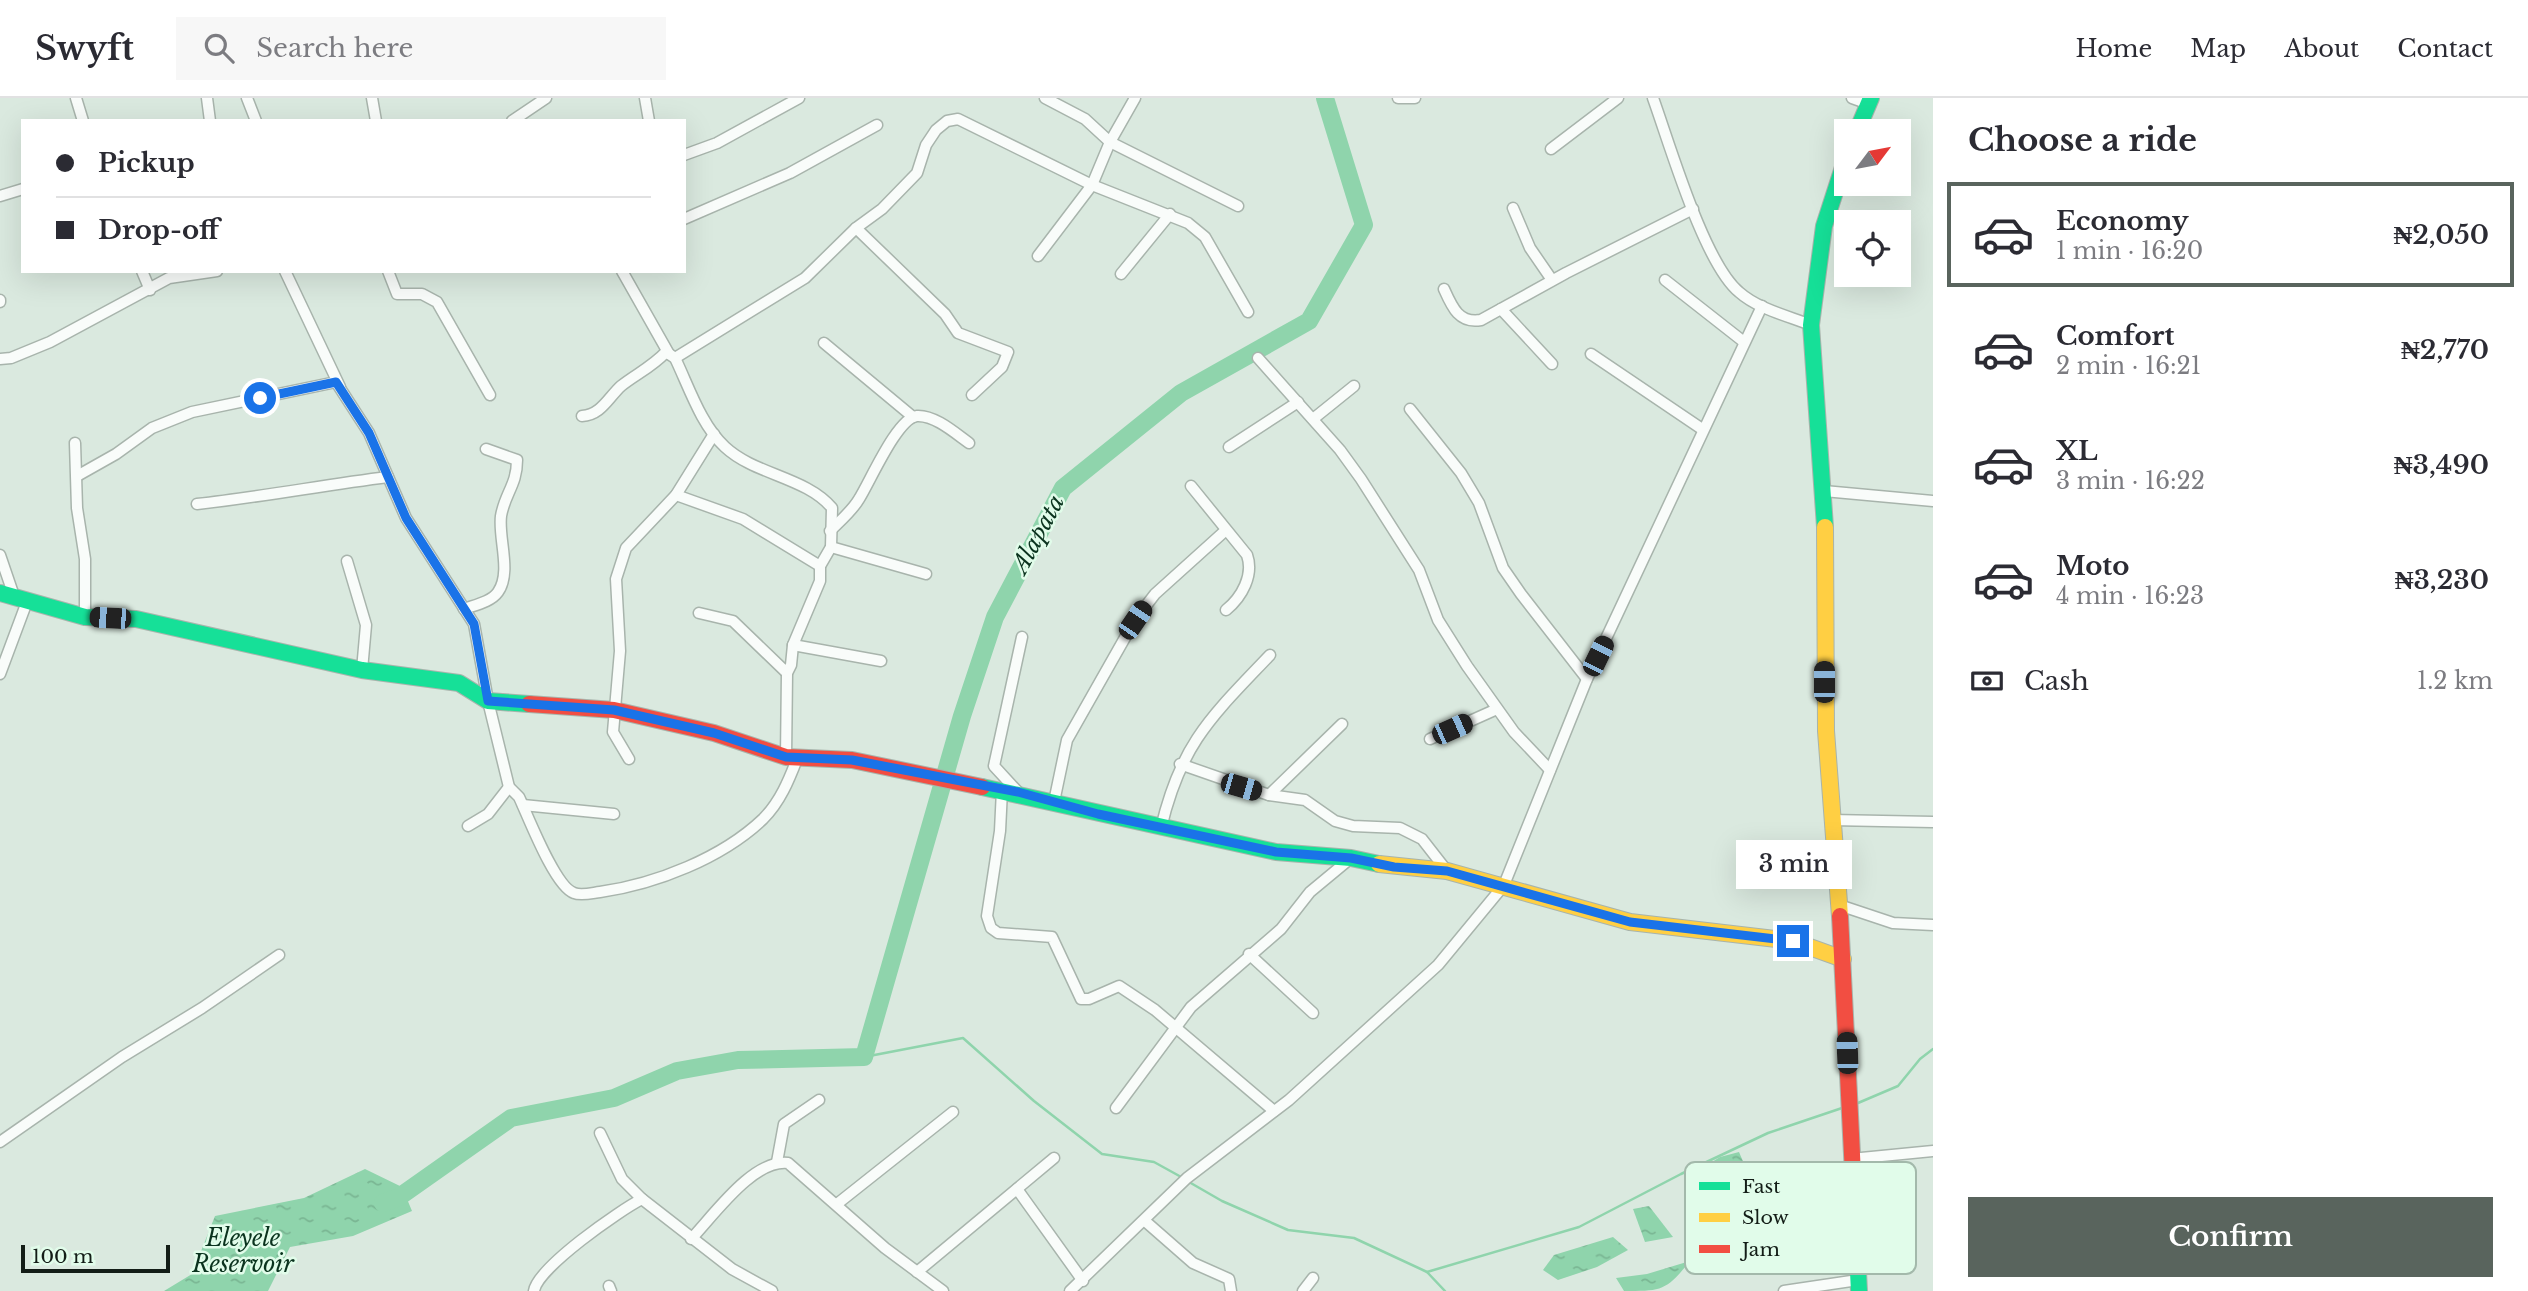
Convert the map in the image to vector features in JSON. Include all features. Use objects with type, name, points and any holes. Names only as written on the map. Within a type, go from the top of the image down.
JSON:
[{"type":"street","points":[[76,98],[82,119]]},
{"type":"street","points":[[207,98],[210,119]]},
{"type":"street","points":[[247,98],[255,119]]},
{"type":"street","points":[[372,98],[376,119]]},
{"type":"street","points":[[515,119],[546,98]]},
{"type":"street","points":[[645,98],[649,119]]},
{"type":"street","points":[[686,154],[717,143],[799,98]]},
{"type":"street","points":[[1045,98],[1085,118],[1110,142],[1238,206]]},
{"type":"street","points":[[1038,256],[1092,185],[1110,142],[1135,98]]},
{"type":"street","points":[[1398,98],[1415,98]]},
{"type":"street","points":[[1551,149],[1618,98]]},
{"type":"street","points":[[1653,98],[1693,209],[1724,275],[1741,294],[1762,306],[1811,325]]},
{"type":"street","points":[[1853,98],[1870,101],[1862,119]]},
{"type":"street","points":[[672,356],[805,278],[856,228],[882,209],[917,173],[926,145],[947,121],[958,119],[1092,185],[1188,223],[1205,237],[1248,312]]},
{"type":"street","points":[[686,218],[790,173],[877,125]]},
{"type":"street","points":[[0,196],[21,190]]},
{"type":"street","points":[[1834,195],[1824,226],[1811,325],[1825,491],[1825,695],[1843,959],[1851,1162]]},
{"type":"street","points":[[1513,208],[1530,248],[1552,280]]},
{"type":"street","points":[[1444,289],[1452,308],[1469,321],[1481,320],[1552,280],[1693,209]]},
{"type":"street","points":[[1121,274],[1170,214]]},
{"type":"street","points":[[856,228],[945,314],[958,333],[1008,352],[1002,367],[972,396]]},
{"type":"street","points":[[143,273],[150,290]]},
{"type":"street","points":[[0,359],[11,358],[50,342],[103,311],[150,290],[169,278],[203,273]]},
{"type":"street","points":[[286,273],[346,399]]},
{"type":"street","points":[[389,273],[397,294],[422,295],[437,302],[490,394]]},
{"type":"street","points":[[623,273],[714,434],[726,449],[827,502],[832,508],[831,547],[820,566],[820,581],[793,645],[791,665],[787,673],[786,757]]},
{"type":"street","points":[[1665,280],[1744,342]]},
{"type":"street","points":[[1070,1291],[1184,1182],[1274,1111],[1438,965],[1504,885],[1587,679],[1762,306]]},
{"type":"street","points":[[1501,309],[1552,364]]},
{"type":"street","points":[[824,343],[913,417],[929,418],[969,443]]},
{"type":"street","points":[[582,416],[596,412],[622,386],[647,370],[666,352],[672,356]]},
{"type":"street","points":[[1591,355],[1702,429]]},
{"type":"street","points":[[1258,358],[1313,419],[1361,479],[1419,570],[1438,620],[1497,709],[1550,770]]},
{"type":"street","points":[[14,596],[85,617],[135,620],[362,670],[459,683],[488,701],[614,710],[714,733],[797,759],[789,780],[765,817],[745,834],[666,875],[624,888],[582,894],[567,889],[561,883],[523,805],[509,786],[488,701],[481,648],[474,624],[423,548],[369,433],[336,382],[211,407],[152,428],[116,454],[77,476]]},
{"type":"street","points":[[1313,419],[1354,386]]},
{"type":"street","points":[[1228,447],[1298,402]]},
{"type":"street","points":[[1410,409],[1461,473],[1479,503],[1503,568],[1587,679]]},
{"type":"street","points":[[830,531],[858,500],[902,426],[913,417]]},
{"type":"street","points":[[629,759],[613,732],[620,651],[616,579],[626,548],[676,495],[714,434]]},
{"type":"street","points":[[75,443],[77,508],[85,559],[85,617]]},
{"type":"street","points":[[464,610],[490,599],[501,585],[501,518],[509,493],[517,480],[517,460],[486,449]]},
{"type":"street","points":[[197,504],[388,477]]},
{"type":"street","points":[[1191,486],[1247,555],[1250,563],[1241,594],[1226,610]]},
{"type":"street","points":[[1825,491],[1933,501]]},
{"type":"street","points":[[676,495],[743,519],[820,566]]},
{"type":"street","points":[[1054,802],[1067,740],[1135,620],[1154,594],[1226,530]]},
{"type":"street","points":[[831,547],[926,574]]},
{"type":"street","points":[[0,555],[14,596],[0,674]]},
{"type":"street","points":[[347,562],[366,625],[362,670]]},
{"type":"street","points":[[699,613],[733,621],[787,673]]},
{"type":"street","points":[[1022,637],[994,766],[1010,791],[1000,831],[987,916],[991,929],[998,933],[1052,937],[1082,999],[1089,999],[1119,986],[1175,1027],[1274,1111]]},
{"type":"street","points":[[793,645],[881,661]]},
{"type":"street","points":[[1161,828],[1180,764],[1202,727],[1270,655]]},
{"type":"street","points":[[1430,739],[1497,709]]},
{"type":"street","points":[[1269,795],[1342,724]]},
{"type":"street","points":[[786,757],[852,760],[930,775],[1276,852],[1351,858],[1394,867],[1447,871],[1630,922],[1793,941],[1843,959]]},
{"type":"street","points":[[1180,764],[1269,795],[1299,798],[1335,821],[1400,828],[1422,839],[1447,871]]},
{"type":"street","points":[[468,826],[488,814],[509,786]]},
{"type":"street","points":[[523,805],[614,814]]},
{"type":"street","points":[[1832,821],[1933,822]]},
{"type":"street","points":[[1116,1108],[1175,1027],[1210,988],[1281,929],[1310,892],[1351,858]]},
{"type":"street","points":[[1839,905],[1893,923],[1933,925]]},
{"type":"street","points":[[1249,954],[1313,1013]]},
{"type":"street","points":[[0,1142],[121,1057],[202,1008],[249,972],[279,955]]},
{"type":"street","points":[[776,1162],[783,1124],[819,1100]]},
{"type":"street","points":[[837,1204],[953,1112]]},
{"type":"street","points":[[600,1133],[622,1179],[642,1199],[732,1269],[772,1291]]},
{"type":"street","points":[[1851,1159],[1933,1152]]},
{"type":"street","points":[[917,1272],[1054,1158]]},
{"type":"street","points":[[691,1238],[749,1178],[776,1162],[788,1163],[885,1248],[943,1291]]},
{"type":"street","points":[[1017,1189],[1083,1281]]},
{"type":"street","points":[[534,1291],[534,1286],[549,1269],[596,1228],[619,1210],[642,1199]]},
{"type":"street","points":[[1145,1221],[1193,1263],[1229,1279],[1231,1291]]},
{"type":"street","points":[[1303,1291],[1313,1278]]},
{"type":"street","points":[[1784,1291],[1859,1285]]},
{"type":"water","points":[[1739,1152],[1743,1162],[1712,1162]]},
{"type":"water","name":"Eleyele Reservoir","points":[[365,1169],[402,1187],[412,1211],[353,1236],[290,1247],[268,1291],[164,1291],[192,1274],[215,1216],[304,1198]]},
{"type":"water","points":[[1649,1206],[1673,1237],[1645,1242],[1633,1209]]},
{"type":"water","points":[[1613,1237],[1628,1250],[1597,1267],[1558,1280],[1543,1270],[1554,1255]]},
{"type":"water","points":[[1685,1263],[1685,1267],[1669,1284],[1647,1291],[1624,1291],[1616,1278],[1647,1274]]},
{"type":"waterway","name":"Alapata","points":[[383,1203],[399,1197],[511,1118],[614,1098],[677,1071],[738,1060],[864,1057],[962,716],[995,617],[1063,488],[1181,393],[1309,321],[1364,225],[1325,98]]},
{"type":"waterway","points":[[864,1057],[963,1038],[1034,1101],[1102,1154],[1154,1162],[1183,1178]]},
{"type":"waterway","points":[[1858,1103],[1898,1086],[1920,1059],[1933,1049]]},
{"type":"waterway","points":[[1706,1162],[1768,1133],[1845,1107]]},
{"type":"waterway","points":[[1427,1272],[1579,1227],[1685,1172]]},
{"type":"waterway","points":[[1189,1182],[1222,1201],[1288,1230],[1354,1238],[1427,1272],[1445,1291]]},
{"type":"traffic: fast","points":[[1862,119],[1871,98]]},
{"type":"traffic: fast","points":[[1825,527],[1811,325],[1824,226],[1834,195]]},
{"type":"traffic: fast","points":[[0,593],[85,617],[136,619],[362,670],[459,683],[488,701],[529,704]]},
{"type":"traffic: fast","points":[[982,787],[1276,852],[1351,858],[1379,864]]},
{"type":"traffic: fast","points":[[1858,1274],[1859,1291]]},
{"type":"traffic: slow","points":[[1825,527],[1826,731],[1840,916]]},
{"type":"traffic: slow","points":[[1379,864],[1447,871],[1630,922],[1793,941],[1843,959]]},
{"type":"traffic: jam","points":[[529,704],[614,710],[714,733],[786,757],[852,760],[982,787]]},
{"type":"traffic: jam","points":[[1840,916],[1852,1162]]},
{"type":"route","points":[[260,398],[336,382],[369,433],[406,518],[474,624],[481,648],[488,701],[614,710],[714,733],[786,757],[852,760],[1018,792],[1098,814],[1276,852],[1351,858],[1394,867],[1447,871],[1630,922],[1793,941]]}]
